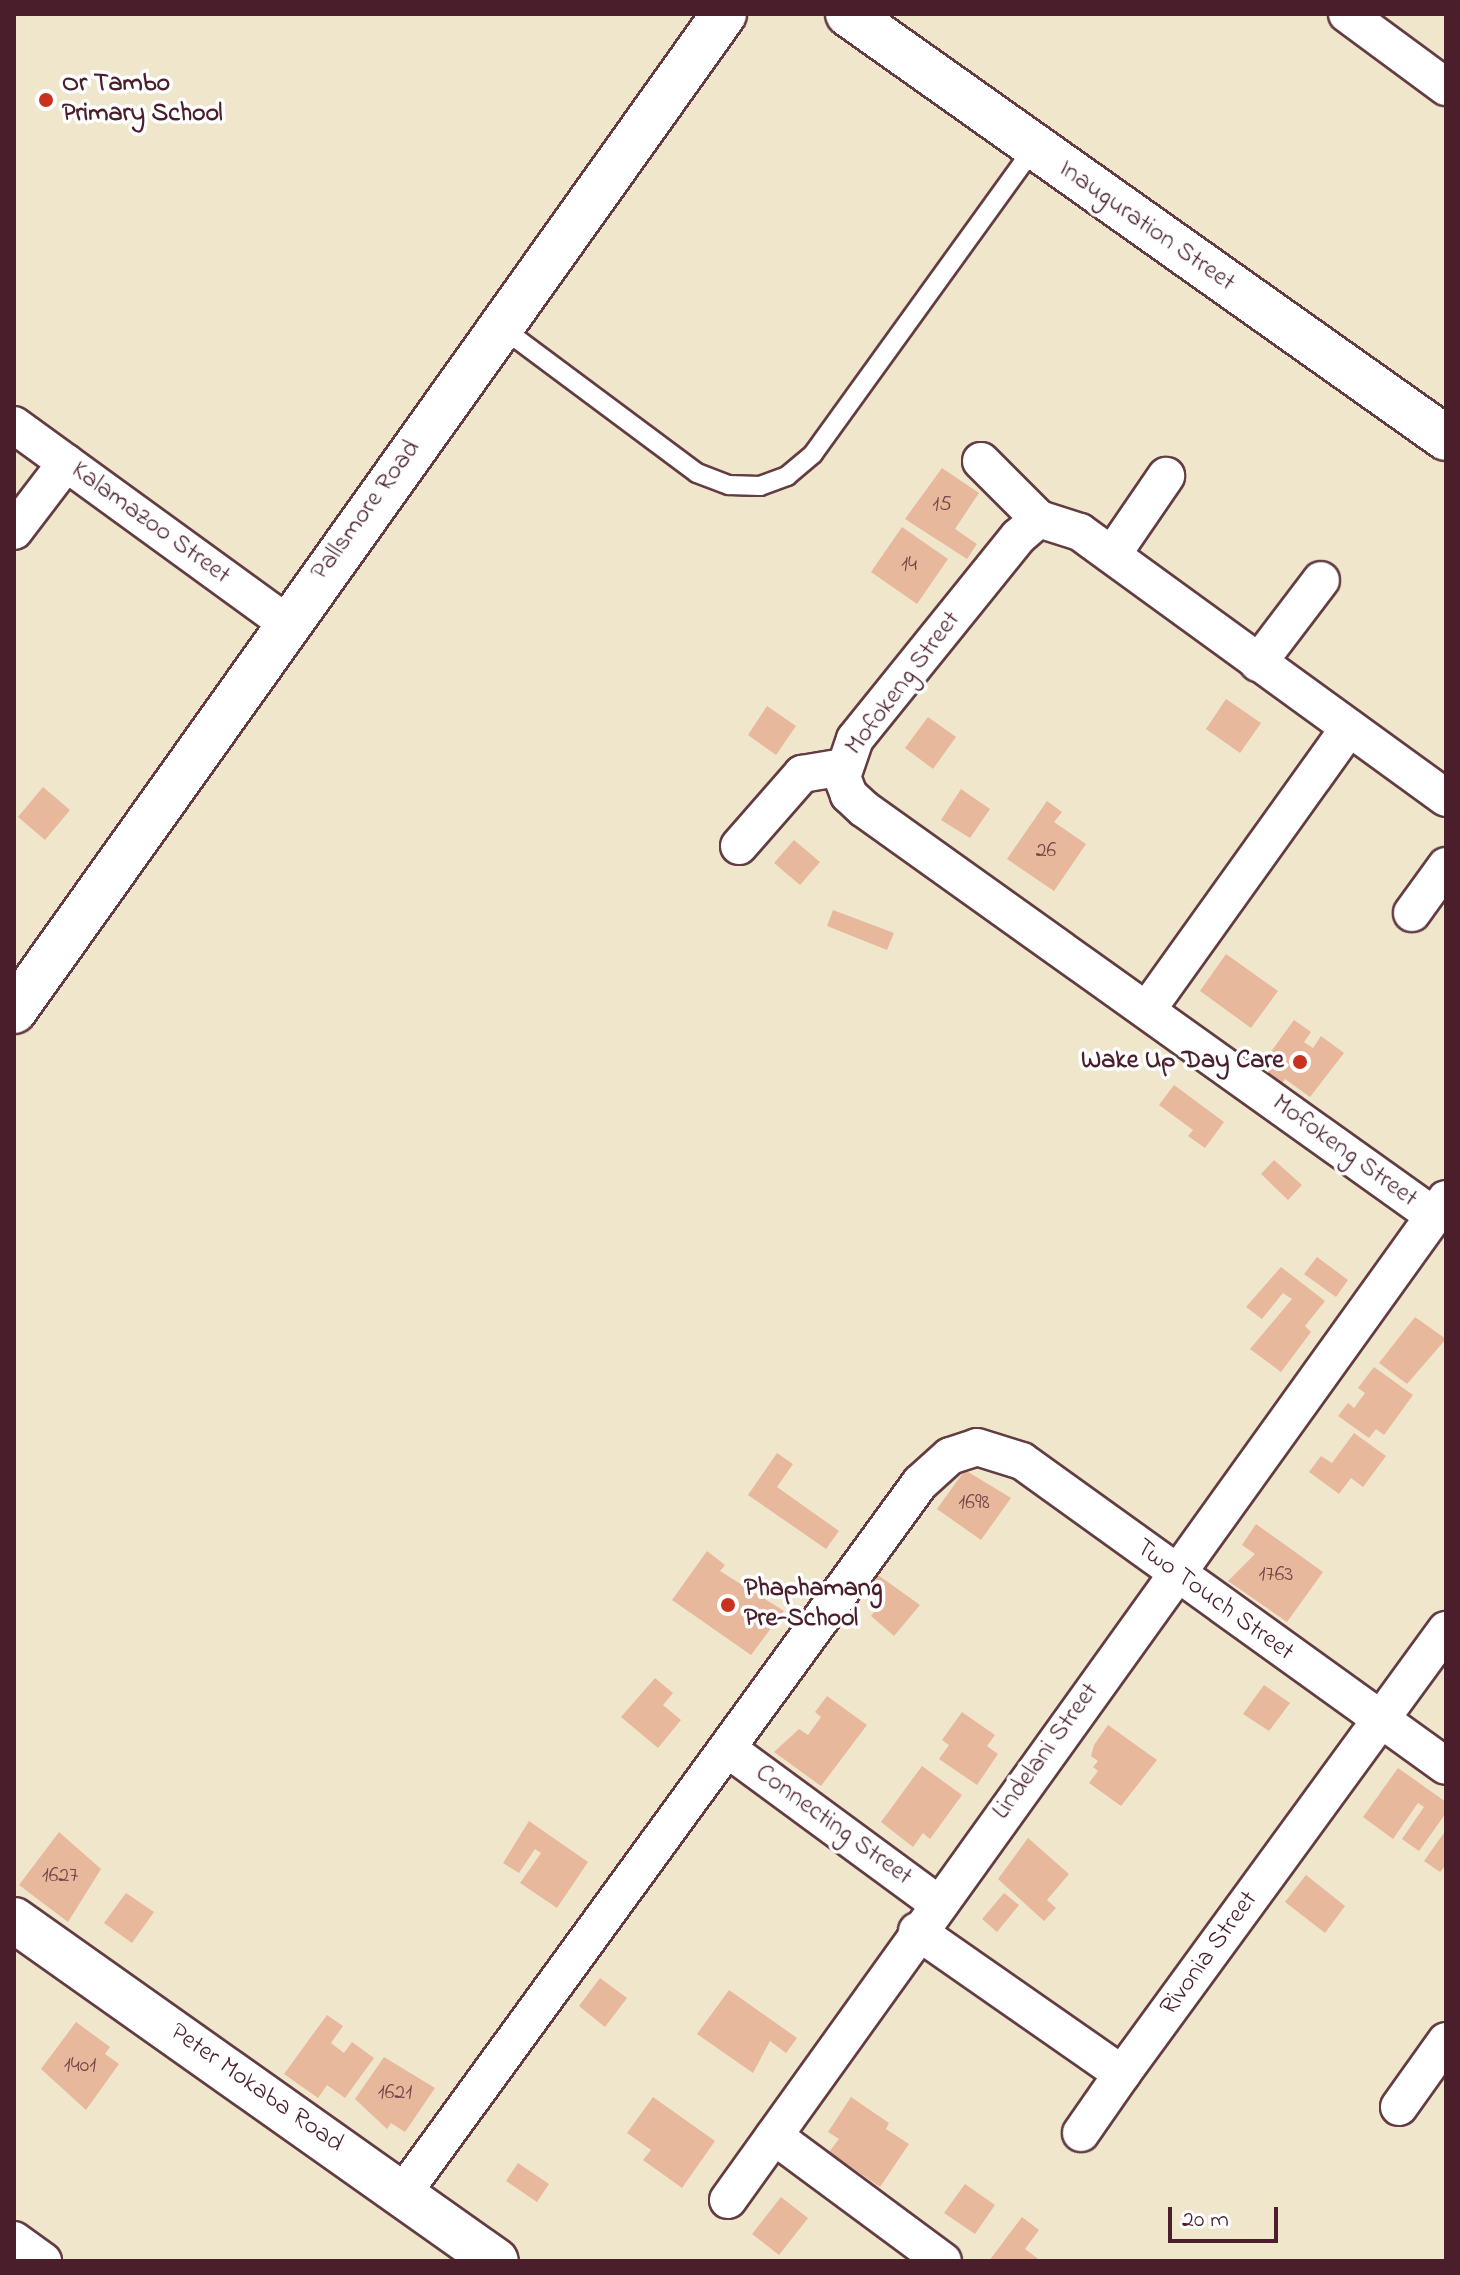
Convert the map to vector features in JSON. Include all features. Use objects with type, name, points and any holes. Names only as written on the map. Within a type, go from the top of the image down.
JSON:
[{"type":"street","name":"Pallsmore Road","points":[[14,1011],[499,325],[724,14]]},
{"type":"street","name":"Inauguration Street","points":[[848,14],[1446,438]]},
{"type":"street","points":[[1347,14],[1446,87]]},
{"type":"street","name":"Kalamazoo Street","points":[[14,425],[287,623]]},
{"type":"street","points":[[981,461],[1039,519],[1080,532],[1349,728],[1441,784]]},
{"type":"street","points":[[14,531],[66,463]]},
{"type":"street","points":[[1112,555],[1166,476]]},
{"type":"street","name":"Mofokeng Street","points":[[1039,519],[1018,537],[855,739],[843,767],[844,785],[864,809],[1147,1010],[1440,1208]]},
{"type":"street","points":[[1258,663],[1321,580]]},
{"type":"street","points":[[1147,1010],[1349,728]]},
{"type":"street","points":[[739,846],[802,774],[843,767]]},
{"type":"street","points":[[1412,913],[1446,866]]},
{"type":"street","name":"Lindelani Street","points":[[728,2200],[927,1917],[1440,1208]]},
{"type":"street","name":"Two Touch Street","points":[[729,1750],[920,1483],[950,1456],[977,1447],[1022,1461],[1446,1766]]},
{"type":"street","name":"Rivonia Street","points":[[1081,2133],[1446,1630]]},
{"type":"street","points":[[403,2193],[729,1750]]},
{"type":"street","name":"Connecting Street","points":[[729,1750],[927,1917]]},
{"type":"street","points":[[927,1917],[1122,2074]]},
{"type":"street","name":"Peter Mokaba Road","points":[[14,1920],[403,2193],[479,2256]]},
{"type":"street","points":[[1399,2107],[1446,2041]]},
{"type":"street","points":[[774,2136],[943,2261]]},
{"type":"street","points":[[14,2240],[43,2261]]},
{"type":"lane","points":[[499,325],[697,473],[729,485],[760,486],[787,476],[813,454],[1034,148]]},
{"type":"building","points":[[942,468],[979,493],[955,529],[977,544],[967,559],[905,519]]},
{"type":"building","points":[[902,527],[948,559],[917,604],[871,572]]},
{"type":"building","points":[[1226,699],[1261,723],[1240,753],[1206,729]]},
{"type":"building","points":[[767,706],[796,726],[776,755],[748,735]]},
{"type":"building","points":[[928,717],[956,737],[933,769],[905,748]]},
{"type":"building","points":[[43,787],[70,810],[45,840],[18,817]]},
{"type":"building","points":[[961,789],[990,809],[970,838],[941,820]]},
{"type":"building","points":[[1047,801],[1062,812],[1054,822],[1086,844],[1054,891],[1007,859]]},
{"type":"building","points":[[794,840],[820,862],[800,885],[774,863]]},
{"type":"building","points":[[833,910],[894,933],[887,950],[827,926]]},
{"type":"building","points":[[1226,954],[1278,991],[1251,1028],[1200,991]]},
{"type":"building","name":"Wake Up Day Care","points":[[1294,1020],[1311,1032],[1304,1042],[1313,1048],[1321,1036],[1344,1053],[1310,1097],[1285,1079],[1279,1087],[1257,1071]]},
{"type":"building","points":[[1174,1085],[1224,1122],[1205,1148],[1188,1136],[1193,1130],[1159,1105]]},
{"type":"building","points":[[1274,1160],[1302,1185],[1288,1200],[1261,1174]]},
{"type":"building","points":[[1317,1257],[1348,1280],[1336,1297],[1304,1274]]},
{"type":"building","points":[[1281,1267],[1325,1301],[1305,1326],[1311,1332],[1281,1372],[1250,1349],[1292,1299],[1283,1293],[1262,1319],[1246,1307]]},
{"type":"building","points":[[1415,1317],[1446,1339],[1407,1384],[1379,1363]]},
{"type":"building","points":[[1374,1367],[1413,1395],[1384,1435],[1376,1429],[1369,1438],[1338,1416],[1348,1403],[1354,1408],[1365,1393],[1358,1388]]},
{"type":"building","points":[[1354,1433],[1386,1456],[1363,1487],[1351,1478],[1339,1494],[1309,1472],[1321,1456],[1332,1463]]},
{"type":"building","points":[[777,1453],[793,1464],[777,1487],[839,1531],[826,1549],[748,1495]]},
{"type":"building","points":[[965,1470],[1011,1498],[981,1540],[937,1509]]},
{"type":"building","points":[[1256,1524],[1323,1572],[1287,1622],[1228,1581],[1255,1554],[1242,1545]]},
{"type":"building","name":"Phaphamang Pre-School","points":[[707,1551],[725,1565],[720,1571],[784,1611],[751,1655],[672,1600]]},
{"type":"building","points":[[878,1575],[920,1605],[894,1636],[871,1616],[878,1607],[862,1594]]},
{"type":"building","points":[[655,1678],[673,1693],[663,1705],[681,1720],[658,1748],[621,1717]]},
{"type":"building","points":[[1264,1685],[1290,1703],[1269,1731],[1243,1714]]},
{"type":"building","points":[[827,1696],[867,1725],[821,1786],[774,1752],[799,1729],[808,1735],[821,1717],[815,1712]]},
{"type":"building","points":[[962,1712],[995,1735],[987,1746],[998,1754],[977,1785],[939,1759],[949,1745],[942,1740]]},
{"type":"building","points":[[1108,1725],[1157,1760],[1121,1806],[1089,1783],[1098,1771],[1093,1767],[1098,1761],[1091,1756],[1094,1745]]},
{"type":"building","points":[[922,1766],[962,1795],[930,1839],[923,1833],[913,1847],[881,1822]]},
{"type":"building","points":[[1398,1768],[1446,1802],[1446,1813],[1419,1851],[1402,1839],[1424,1807],[1418,1803],[1393,1839],[1363,1817]]},
{"type":"building","points":[[529,1821],[588,1862],[557,1908],[520,1883],[541,1853],[535,1849],[519,1873],[503,1863]]},
{"type":"building","points":[[1446,1830],[1446,1865],[1440,1872],[1424,1861]]},
{"type":"building","points":[[59,1832],[101,1869],[68,1922],[19,1885]]},
{"type":"building","points":[[1028,1838],[1069,1874],[1047,1900],[1056,1908],[1044,1921],[998,1879]]},
{"type":"building","points":[[1306,1875],[1345,1906],[1325,1933],[1285,1902]]},
{"type":"building","points":[[126,1893],[154,1912],[132,1943],[104,1923]]},
{"type":"building","points":[[1004,1893],[1019,1905],[997,1932],[982,1919]]},
{"type":"building","points":[[600,1978],[627,1998],[605,2027],[579,2006]]},
{"type":"building","points":[[729,1990],[797,2038],[786,2053],[770,2041],[753,2073],[697,2034]]},
{"type":"building","points":[[327,2015],[343,2026],[331,2043],[344,2053],[352,2042],[374,2058],[345,2098],[327,2085],[318,2098],[284,2074]]},
{"type":"building","points":[[76,2022],[110,2047],[105,2054],[119,2064],[86,2110],[41,2069]]},
{"type":"building","points":[[384,2057],[435,2088],[405,2132],[391,2123],[387,2129],[355,2099]]},
{"type":"building","points":[[653,2097],[715,2141],[682,2188],[643,2160],[651,2150],[627,2133]]},
{"type":"building","points":[[851,2097],[889,2123],[886,2129],[909,2144],[880,2187],[829,2152],[839,2139],[828,2132]]},
{"type":"building","points":[[518,2163],[549,2184],[537,2202],[506,2181]]},
{"type":"building","points":[[965,2184],[995,2205],[975,2234],[944,2213]]},
{"type":"building","points":[[781,2197],[808,2218],[779,2255],[752,2234]]},
{"type":"building","points":[[1022,2217],[1039,2230],[1025,2249],[1041,2261],[989,2261]]},
{"type":"place","name":"Or Tambo Primary School","points":[[46,100]]},
{"type":"place","name":"Wake Up Day Care","points":[[1300,1062]]},
{"type":"place","name":"Phaphamang Pre-School","points":[[728,1605]]}]
